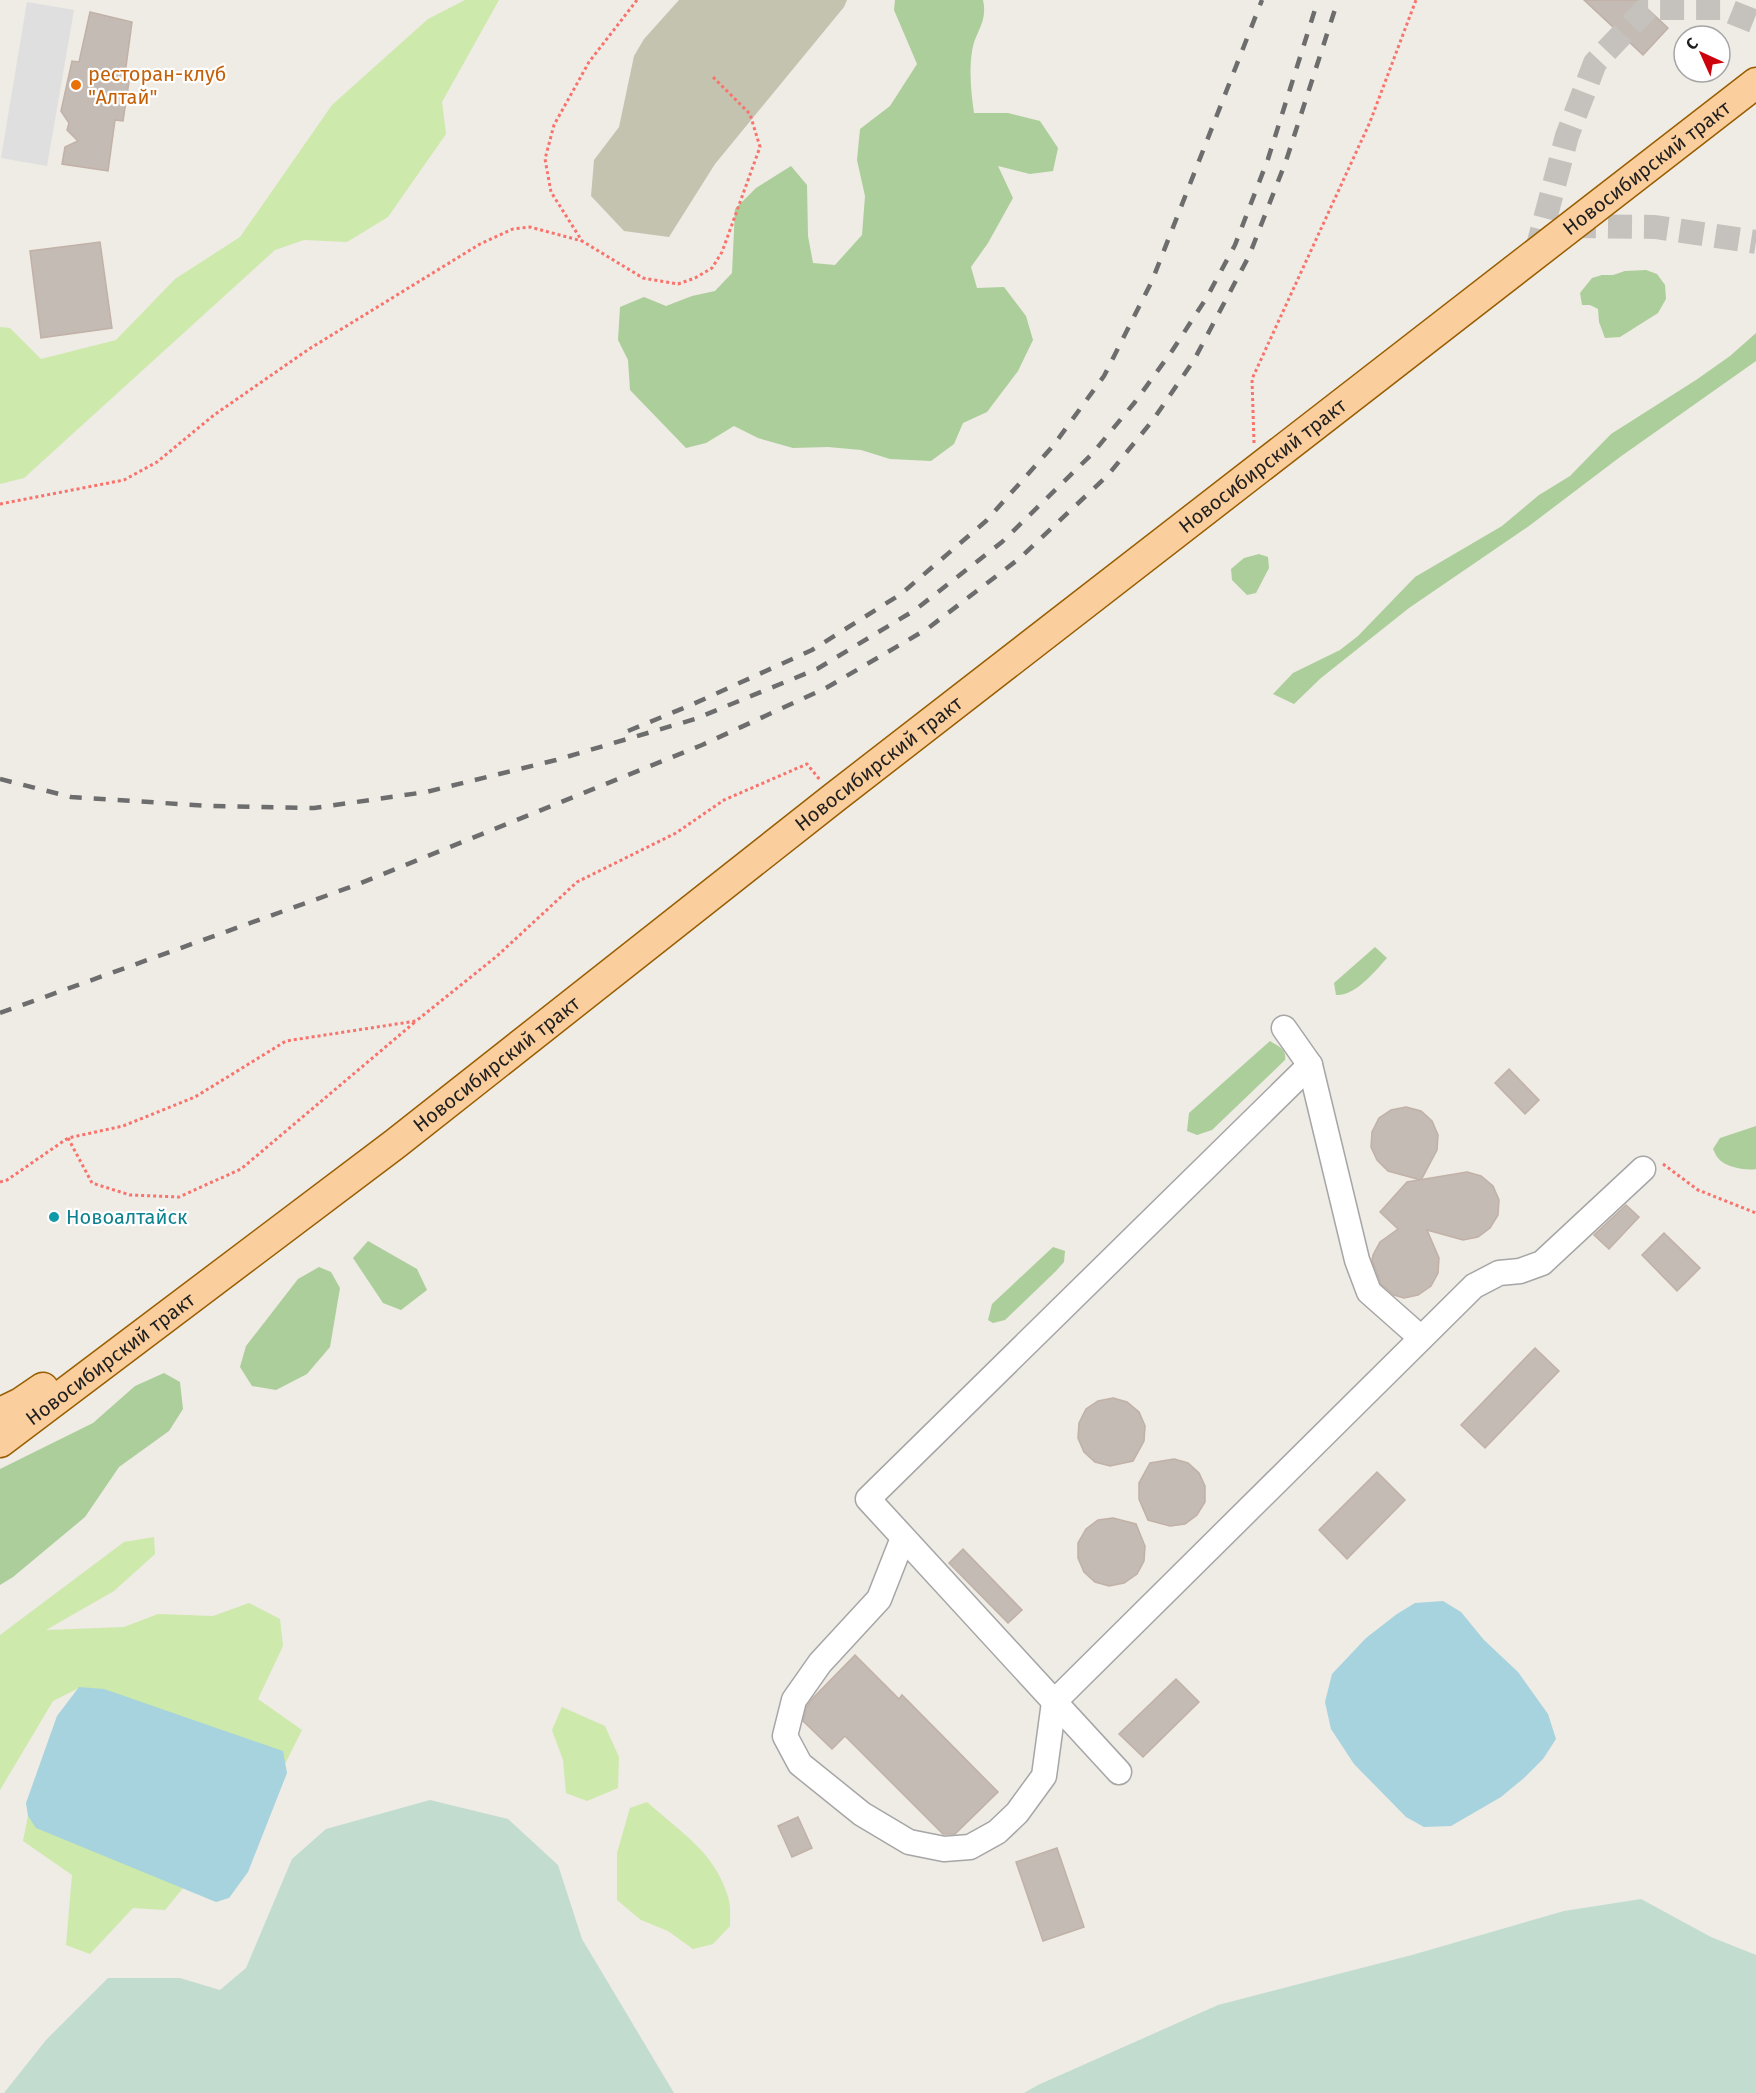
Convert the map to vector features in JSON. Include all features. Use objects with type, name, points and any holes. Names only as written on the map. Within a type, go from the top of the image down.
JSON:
[{"type":"main road","name":"Новосибирский тракт","points":[[0,1443],[345,1182],[835,797],[1756,83]]},
{"type":"main road","points":[[0,1413],[21,1403],[283,1217],[345,1182]]},
{"type":"lane","points":[[1284,1028],[1310,1065],[1357,1260],[1369,1292],[1421,1338]]},
{"type":"lane","points":[[1119,1772],[868,1499],[1310,1065]]},
{"type":"lane","points":[[903,1538],[879,1599],[820,1663],[794,1700],[785,1736],[800,1764],[862,1814],[909,1842],[944,1849],[970,1846],[997,1832],[1017,1813],[1044,1776],[1054,1702],[1474,1286],[1499,1273],[1520,1271],[1542,1263],[1643,1169]]},
{"type":"path","points":[[582,241],[551,192],[545,159],[554,125],[589,62],[637,0]]},
{"type":"path","points":[[1255,472],[1252,379],[1370,123],[1416,0]]},
{"type":"path","points":[[0,504],[124,480],[157,462],[214,415],[309,349],[480,244],[513,229],[530,226],[582,241],[643,278],[678,284],[695,278],[712,268],[722,252],[759,147],[750,114],[713,77]]},
{"type":"path","points":[[68,1138],[92,1183],[130,1195],[179,1197],[241,1169],[416,1021],[497,956],[577,882],[676,833],[724,800],[807,764],[835,797]]},
{"type":"path","points":[[0,1182],[7,1180],[68,1138],[123,1126],[195,1097],[286,1041],[416,1021]]},
{"type":"path","points":[[1643,1169],[1656,1159],[1698,1190],[1756,1214]]},
{"type":"shaded area","points":[[679,0],[847,0],[844,7],[715,164],[669,237],[624,231],[591,196],[594,160],[619,127],[634,56],[644,39]]},
{"type":"shaded area","points":[[27,2],[74,10],[47,166],[1,158]]},
{"type":"shaded area","points":[[430,1800],[508,1819],[558,1865],[582,1939],[674,2093],[4,2093],[46,2040],[108,1978],[180,1978],[220,1990],[246,1968],[292,1859],[326,1829]]},
{"type":"shaded area","points":[[1641,1899],[1711,1937],[1756,1955],[1756,2093],[1024,2093],[1218,2005],[1412,1955],[1564,1911]]},
{"type":"green space","points":[[465,0],[499,0],[442,102],[446,134],[388,217],[347,242],[304,240],[275,250],[24,478],[0,484],[0,327],[10,328],[41,359],[116,340],[175,279],[240,237],[332,105],[428,19]]},
{"type":"green space","points":[[895,0],[983,0],[983,21],[971,59],[974,113],[1008,113],[1040,121],[1058,148],[1053,171],[1030,174],[998,166],[1013,198],[988,243],[971,267],[977,288],[1004,287],[1026,316],[1033,340],[1018,371],[987,412],[963,423],[954,444],[931,461],[890,459],[861,450],[828,447],[793,448],[758,438],[734,426],[706,443],[686,448],[630,390],[628,360],[618,340],[620,307],[644,297],[666,306],[692,296],[715,291],[732,273],[735,209],[756,188],[791,166],[807,185],[808,236],[813,263],[835,265],[862,235],[865,196],[857,160],[860,129],[890,106],[917,64],[894,10]]},
{"type":"green space","points":[[1646,270],[1657,274],[1665,285],[1666,299],[1658,313],[1620,337],[1605,338],[1599,322],[1598,309],[1590,305],[1582,305],[1580,293],[1592,278],[1625,271]]},
{"type":"green space","points":[[1756,333],[1756,361],[1620,457],[1529,526],[1409,608],[1321,678],[1294,704],[1273,694],[1293,673],[1340,650],[1358,636],[1415,577],[1502,526],[1539,495],[1570,476],[1611,434],[1696,380],[1730,356]]},
{"type":"green space","points":[[1259,554],[1268,557],[1269,568],[1256,593],[1247,595],[1232,580],[1231,569],[1244,558]]},
{"type":"green space","points":[[1375,947],[1387,958],[1358,987],[1336,995],[1334,983]]},
{"type":"green space","points":[[1270,1041],[1283,1050],[1285,1060],[1212,1130],[1197,1135],[1187,1131],[1189,1113]]},
{"type":"green space","points":[[1756,1126],[1756,1169],[1736,1168],[1725,1164],[1717,1157],[1713,1149],[1720,1138]]},
{"type":"green space","points":[[368,1241],[417,1269],[427,1290],[401,1310],[383,1303],[353,1258]]},
{"type":"green space","points":[[1053,1247],[1065,1251],[1064,1262],[1056,1271],[1005,1320],[993,1323],[988,1320],[992,1304]]},
{"type":"green space","points":[[319,1267],[331,1272],[340,1288],[330,1347],[307,1374],[276,1390],[252,1386],[240,1367],[246,1346],[298,1279]]},
{"type":"green space","points":[[164,1373],[180,1382],[183,1409],[169,1431],[119,1467],[85,1517],[13,1577],[0,1585],[0,1469],[93,1423],[135,1386]]},
{"type":"green space","points":[[154,1537],[155,1554],[114,1591],[46,1630],[124,1627],[158,1614],[213,1616],[249,1603],[280,1619],[283,1646],[258,1699],[302,1730],[285,1764],[165,1910],[133,1908],[90,1954],[66,1945],[72,1875],[23,1841],[28,1816],[54,1804],[79,1688],[53,1701],[0,1790],[0,1635],[124,1542]]},
{"type":"green space","points":[[562,1707],[605,1726],[619,1757],[618,1788],[587,1801],[566,1793],[563,1760],[552,1730]]},
{"type":"green space","points":[[647,1802],[695,1844],[722,1881],[730,1904],[730,1926],[713,1944],[693,1949],[668,1931],[641,1920],[617,1900],[617,1853],[630,1808]]},
{"type":"water","points":[[1443,1601],[1461,1612],[1484,1640],[1518,1672],[1548,1714],[1556,1739],[1543,1759],[1501,1797],[1451,1826],[1424,1827],[1406,1817],[1354,1764],[1331,1729],[1325,1702],[1332,1674],[1366,1638],[1415,1603]]},
{"type":"water","points":[[79,1687],[104,1689],[283,1751],[287,1773],[248,1872],[229,1898],[216,1902],[36,1828],[28,1816],[26,1803],[57,1716]]},
{"type":"building","points":[[1584,0],[1638,0],[1668,28],[1643,55]]},
{"type":"building","points":[[90,12],[132,22],[125,74],[130,75],[123,121],[115,120],[108,171],[62,164],[65,147],[78,141],[67,130],[69,123],[61,111],[72,61],[79,62]]},
{"type":"building","points":[[100,242],[112,328],[41,338],[30,251]]},
{"type":"building","points":[[1509,1069],[1539,1100],[1525,1114],[1495,1083]]},
{"type":"building","points":[[1406,1107],[1421,1111],[1432,1121],[1438,1135],[1437,1150],[1421,1180],[1388,1171],[1377,1160],[1371,1147],[1372,1132],[1379,1118],[1391,1110]]},
{"type":"building","points":[[1467,1172],[1481,1176],[1493,1186],[1499,1200],[1498,1215],[1490,1228],[1478,1237],[1463,1240],[1427,1230],[1439,1258],[1438,1273],[1431,1286],[1418,1295],[1404,1298],[1394,1295],[1381,1284],[1372,1260],[1380,1242],[1398,1229],[1380,1212],[1407,1182]]},
{"type":"building","points":[[1626,1205],[1639,1217],[1609,1249],[1594,1235]]},
{"type":"building","points":[[1664,1233],[1700,1268],[1677,1291],[1642,1255]]},
{"type":"building","points":[[1535,1348],[1559,1371],[1485,1448],[1461,1425]]},
{"type":"building","points":[[1113,1398],[1127,1402],[1139,1412],[1145,1426],[1144,1441],[1133,1461],[1110,1466],[1095,1462],[1084,1452],[1078,1438],[1079,1423],[1086,1409],[1098,1401]]},
{"type":"building","points":[[1174,1459],[1188,1463],[1199,1473],[1205,1486],[1205,1502],[1197,1515],[1185,1524],[1170,1526],[1148,1520],[1139,1499],[1139,1483],[1150,1463]]},
{"type":"building","points":[[1377,1472],[1405,1500],[1347,1559],[1319,1530]]},
{"type":"building","points":[[1113,1518],[1136,1524],[1145,1546],[1144,1561],[1137,1574],[1124,1583],[1109,1586],[1095,1582],[1084,1572],[1078,1558],[1078,1543],[1086,1529],[1098,1520]]},
{"type":"building","points":[[963,1549],[1022,1610],[1008,1623],[949,1563]]},
{"type":"building","points":[[855,1655],[899,1699],[902,1695],[998,1792],[955,1834],[943,1834],[845,1736],[832,1749],[803,1721],[807,1706],[813,1698]]},
{"type":"building","points":[[1176,1679],[1199,1702],[1143,1757],[1119,1734]]},
{"type":"building","points":[[798,1817],[812,1848],[792,1857],[778,1826]]},
{"type":"building","points":[[1057,1848],[1084,1927],[1043,1941],[1016,1862]]},
{"type":"tunnel","points":[[1536,253],[1567,136],[1595,63],[1647,8],[1721,8],[1756,22]]},
{"type":"tunnel","points":[[1572,226],[1655,227],[1756,242]]},
{"type":"railway","points":[[628,731],[812,650],[901,594],[986,521],[1053,446],[1104,376],[1152,281],[1262,0]]},
{"type":"railway","points":[[0,779],[71,797],[210,806],[314,808],[426,792],[556,760],[695,719],[817,669],[915,610],[1002,542],[1092,454],[1135,402],[1207,297],[1235,245],[1268,159],[1318,0]]},
{"type":"railway","points":[[0,1013],[356,885],[702,745],[826,688],[927,629],[1020,558],[1108,475],[1153,420],[1194,360],[1249,256],[1286,161],[1338,0]]},
{"type":"place","name":"ресторан-клуб \"Алтай\"","points":[[76,85]]},
{"type":"place","name":"Новоалтайск","points":[[54,1217]]}]
